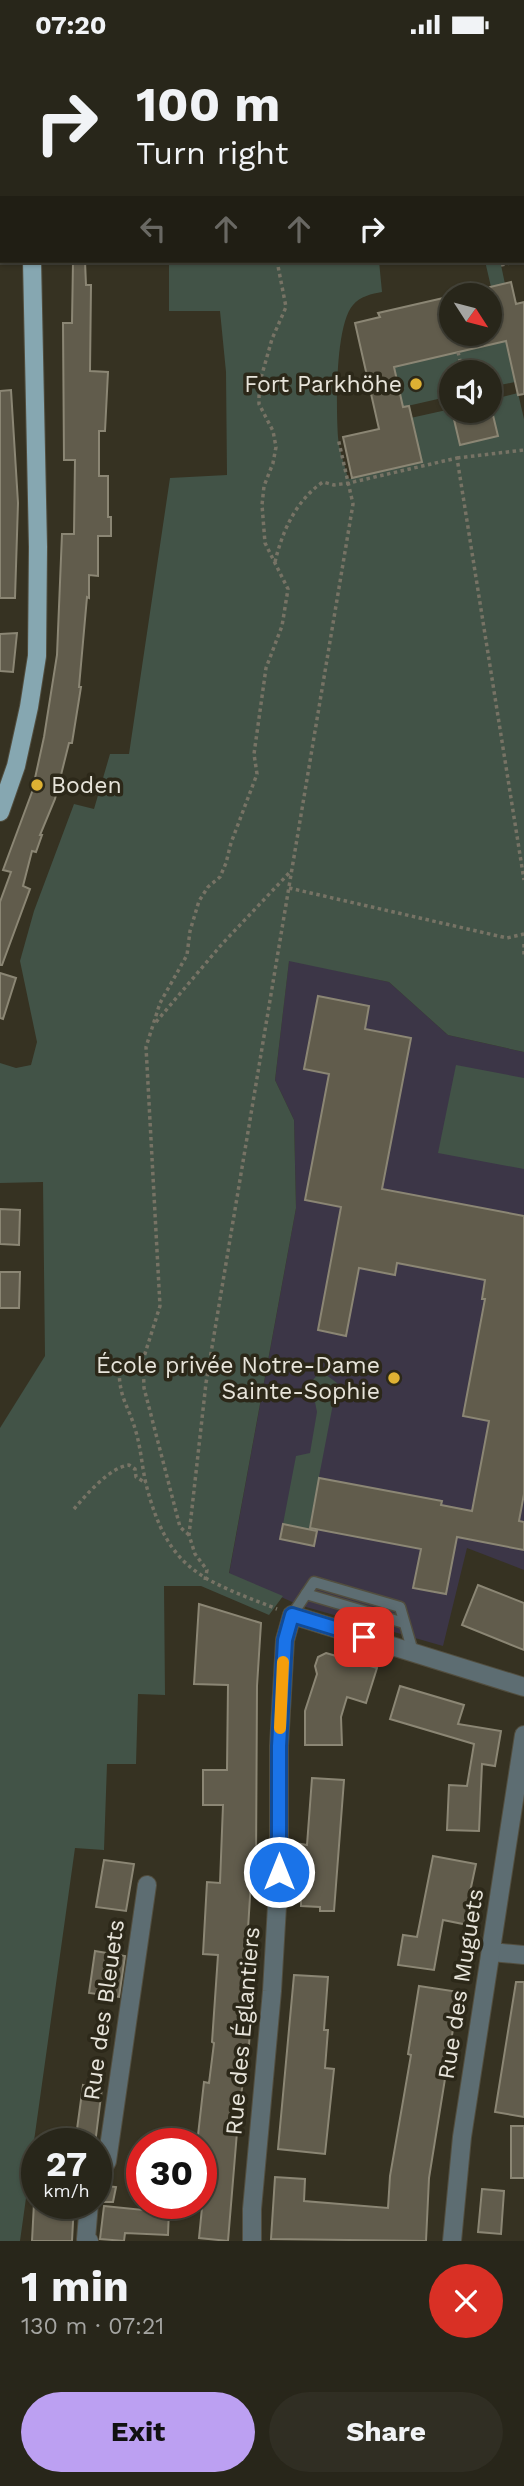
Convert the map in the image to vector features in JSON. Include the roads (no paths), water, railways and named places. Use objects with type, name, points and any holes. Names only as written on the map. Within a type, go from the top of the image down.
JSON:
[{"type":"main road","points":[[0,813],[16,766],[37,656],[38,547],[32,263]]},
{"type":"street","points":[[292,1615],[524,1687]]},
{"type":"street","name":"Rue des Églantiers","points":[[253,2241],[252,2209],[272,1991],[278,1885],[279,1746],[285,1640],[292,1615]]},
{"type":"street","name":"Rue des Muguets","points":[[452,2241],[463,2137],[524,1735]]},
{"type":"street","name":"Rue des Bleuets","points":[[112,2128],[147,1885]]},
{"type":"street","points":[[491,1952],[524,1955]]},
{"type":"street","points":[[88,2219],[86,2239],[89,2241]]},
{"type":"lane","points":[[292,1615],[306,1594],[404,1623],[413,1652]]},
{"type":"place","name":"Fort Parkhöhe","points":[[416,384]]},
{"type":"place","name":"Boden","points":[[37,785]]},
{"type":"place","name":"École privée Notre-Dame Sainte-Sophie","points":[[394,1378]]}]
